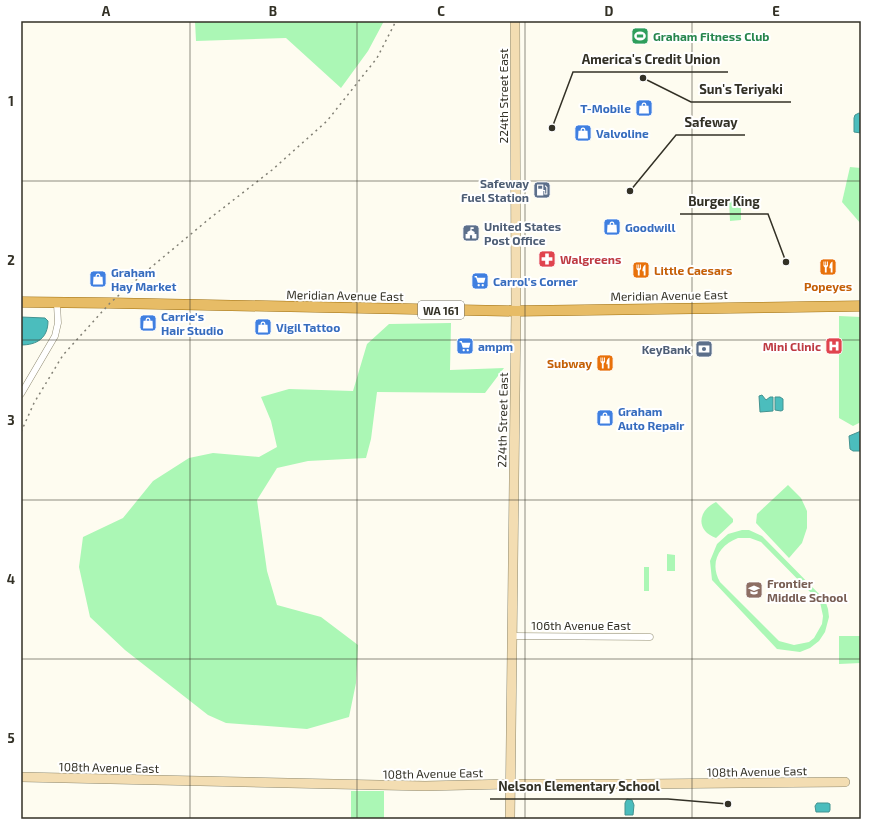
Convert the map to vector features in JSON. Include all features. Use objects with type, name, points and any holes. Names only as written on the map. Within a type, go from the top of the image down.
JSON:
[{"type":"main road","name":"Meridian Avenue East","points":[[21,302],[57,304],[118,303],[516,311],[861,306]]},
{"type":"street","name":"224th Street East","points":[[510,819],[516,311],[515,21]]},
{"type":"street","points":[[21,394],[55,336],[58,323],[57,304]]},
{"type":"street","name":"106th Avenue East","points":[[512,636],[650,637]]},
{"type":"street","name":"108th Avenue East","points":[[21,777],[425,786],[844,782]]},
{"type":"green space","points":[[195,21],[384,21],[368,51],[341,88],[286,38],[196,41]]},
{"type":"green space","points":[[850,167],[861,168],[861,224],[842,202]]},
{"type":"green space","points":[[729,199],[741,199],[741,220],[730,221]]},
{"type":"green space","points":[[839,316],[861,317],[861,422],[853,426],[839,418]]},
{"type":"green space","points":[[451,323],[450,370],[504,368],[485,393],[377,392],[371,439],[366,458],[308,461],[277,468],[257,500],[267,571],[277,605],[321,617],[358,645],[356,683],[349,717],[307,729],[226,723],[208,715],[125,650],[90,617],[79,567],[83,537],[123,518],[153,481],[189,458],[213,453],[259,457],[277,447],[271,421],[261,397],[289,389],[353,391],[367,344],[389,324]]},
{"type":"green space","points":[[788,485],[801,498],[807,511],[807,528],[802,543],[789,558],[756,523],[757,514]]},
{"type":"green space","points":[[716,502],[733,519],[733,522],[716,538],[709,535],[705,531],[701,521],[705,510]]},
{"type":"green space","points":[[742,530],[749,530],[762,536],[825,600],[829,617],[825,632],[819,641],[810,648],[800,652],[777,649],[712,580],[710,561],[717,544],[728,534]],"holes":[[[738,538],[750,538],[761,542],[820,602],[823,616],[822,624],[814,638],[809,642],[794,645],[779,641],[720,582],[717,575],[716,562],[721,550],[731,541]]]},
{"type":"green space","points":[[667,554],[675,555],[675,571],[667,571]]},
{"type":"green space","points":[[644,567],[649,567],[649,591],[644,591]]},
{"type":"green space","points":[[839,636],[861,636],[861,663],[839,664]]},
{"type":"green space","points":[[351,791],[384,791],[384,819],[351,819]]},
{"type":"water","points":[[859,113],[861,114],[861,133],[854,132],[854,118],[855,115]]},
{"type":"water","points":[[21,317],[45,318],[48,321],[44,336],[32,344],[21,345]]},
{"type":"water","points":[[762,395],[766,400],[773,397],[773,411],[760,412],[759,396]]},
{"type":"water","points":[[775,397],[780,397],[783,399],[783,410],[775,410]]},
{"type":"water","points":[[861,431],[861,451],[853,451],[850,449],[849,436]]},
{"type":"water","points":[[627,799],[632,800],[634,805],[633,815],[625,815],[625,803]]},
{"type":"water","points":[[817,803],[830,804],[829,812],[816,812],[815,806]]},
{"type":"railway","points":[[21,432],[34,403],[63,355],[110,303],[209,219],[272,170],[327,121],[377,58],[396,21]]},
{"type":"place","name":"Graham Fitness Club","points":[[640,36]]},
{"type":"place","name":"Sun's Teriyaki","points":[[643,78]]},
{"type":"place","name":"T-Mobile","points":[[644,108]]},
{"type":"place","name":"America's Credit Union","points":[[552,128]]},
{"type":"place","name":"Valvoline","points":[[583,133]]},
{"type":"place","name":"Safeway Fuel Station","points":[[542,190]]},
{"type":"place","name":"Safeway","points":[[630,191]]},
{"type":"place","name":"Goodwill","points":[[612,227]]},
{"type":"place","name":"United States Post Office","points":[[471,233]]},
{"type":"place","name":"Walgreens","points":[[547,259]]},
{"type":"place","name":"Burger King","points":[[786,262]]},
{"type":"place","name":"Popeyes","points":[[828,267]]},
{"type":"place","name":"Little Caesars","points":[[641,270]]},
{"type":"place","name":"Graham Hay Market","points":[[98,279]]},
{"type":"place","name":"Carrol's Corner","points":[[480,281]]},
{"type":"place","name":"Carrie's Hair Studio","points":[[148,323]]},
{"type":"place","name":"Vigil Tattoo","points":[[263,327]]},
{"type":"place","name":"ampm","points":[[465,346]]},
{"type":"place","name":"Mini Clinic","points":[[834,346]]},
{"type":"place","name":"KeyBank","points":[[704,349]]},
{"type":"place","name":"Subway","points":[[605,363]]},
{"type":"place","name":"Graham Auto Repair","points":[[605,418]]},
{"type":"place","name":"Frontier Middle School","points":[[754,590]]},
{"type":"place","name":"Nelson Elementary School","points":[[728,804]]}]
